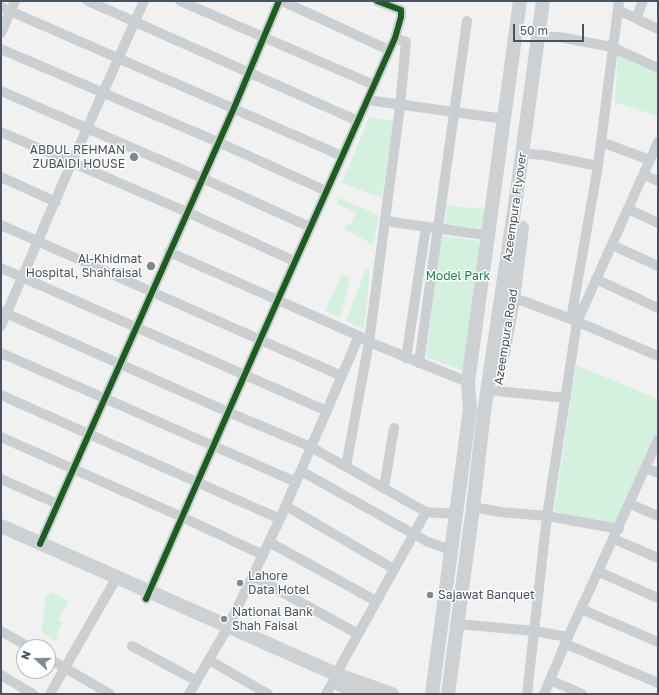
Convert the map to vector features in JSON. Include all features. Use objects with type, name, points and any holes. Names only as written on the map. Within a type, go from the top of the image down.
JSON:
[{"type":"main road","name":"Azeempura Road","points":[[448,694],[473,507],[477,411],[472,379],[520,1]]},
{"type":"main road","name":"Azeempura Flyover","points":[[472,379],[528,1]]},
{"type":"main road","name":"Azeempura Flyover","points":[[493,385],[542,1]]},
{"type":"main road","name":"Azeempura Road","points":[[432,694],[456,514],[477,411],[493,385],[512,300],[552,1]]},
{"type":"main road","points":[[1,532],[40,544],[148,595],[334,678],[362,694]]},
{"type":"main road","points":[[1,532],[113,584],[148,595]]},
{"type":"main road","points":[[334,678],[392,694]]},
{"type":"street","points":[[1,33],[15,1]]},
{"type":"street","points":[[88,1],[358,121]]},
{"type":"street","points":[[1,326],[4,312],[22,278],[144,1]]},
{"type":"street","points":[[180,1],[374,85]]},
{"type":"street","points":[[40,544],[234,108],[278,1]]},
{"type":"street","points":[[282,1],[389,50]]},
{"type":"street","points":[[148,595],[277,300],[395,38],[401,17],[401,10],[377,1]]},
{"type":"street","points":[[636,18],[643,1]]},
{"type":"street","points":[[527,694],[547,516],[566,398],[574,320],[598,166],[618,5],[636,18],[658,29]]},
{"type":"street","points":[[1,6],[342,156]]},
{"type":"street","points":[[419,363],[467,21]]},
{"type":"street","points":[[547,37],[559,37],[612,47],[658,68]]},
{"type":"street","points":[[346,466],[369,342],[400,106],[406,42],[395,38]]},
{"type":"street","points":[[1,49],[218,142],[326,191]]},
{"type":"street","points":[[1,92],[202,178],[310,227]]},
{"type":"street","points":[[367,100],[400,106],[505,119]]},
{"type":"street","points":[[1,132],[187,212],[294,262]]},
{"type":"street","points":[[601,142],[650,160]]},
{"type":"street","points":[[574,320],[596,279],[658,142]]},
{"type":"street","points":[[531,154],[544,155],[598,166]]},
{"type":"street","points":[[644,175],[658,181]]},
{"type":"street","points":[[1,177],[56,202]]},
{"type":"street","points":[[628,209],[658,223]]},
{"type":"street","points":[[385,221],[485,235]]},
{"type":"street","points":[[1,225],[342,376]]},
{"type":"street","points":[[406,358],[426,227]]},
{"type":"street","points":[[612,245],[658,266]]},
{"type":"street","points":[[169,252],[406,358],[472,379]]},
{"type":"street","points":[[1,268],[327,411]]},
{"type":"street","points":[[596,279],[658,308]]},
{"type":"street","points":[[512,300],[523,301],[574,320],[658,356]]},
{"type":"street","points":[[4,312],[228,412],[311,447],[426,512],[456,514]]},
{"type":"street","points":[[189,694],[226,630],[263,555],[286,506],[359,336]]},
{"type":"street","points":[[1,353],[296,482]]},
{"type":"street","points":[[493,385],[566,398]]},
{"type":"street","points":[[1,395],[280,518]]},
{"type":"street","points":[[384,488],[394,428]]},
{"type":"street","points":[[1,437],[263,555]]},
{"type":"street","points":[[544,694],[658,440]]},
{"type":"street","points":[[646,468],[658,473]]},
{"type":"street","points":[[301,471],[428,542],[451,550]]},
{"type":"street","points":[[1,479],[58,504]]},
{"type":"street","points":[[630,504],[658,516]]},
{"type":"street","points":[[286,506],[394,570]]},
{"type":"street","points":[[473,507],[500,512],[547,516],[619,529]]},
{"type":"street","points":[[326,694],[426,512]]},
{"type":"street","points":[[614,539],[658,558]]},
{"type":"street","points":[[269,542],[376,602]]},
{"type":"street","points":[[599,572],[658,598]]},
{"type":"street","points":[[253,576],[358,634]]},
{"type":"street","points":[[50,694],[113,584]]},
{"type":"street","points":[[581,609],[658,642]]},
{"type":"street","points":[[458,624],[534,632],[567,641],[658,683]]},
{"type":"street","points":[[1,631],[16,640]]},
{"type":"street","points":[[132,646],[197,681]]},
{"type":"street","points":[[209,660],[268,694]]},
{"type":"street","points":[[56,663],[110,694]]},
{"type":"street","points":[[1,675],[33,694]]},
{"type":"street","points":[[550,680],[582,694]]},
{"type":"green space","points":[[618,51],[658,72],[658,116],[615,102]]},
{"type":"green space","points":[[369,117],[393,121],[382,198],[342,183]]},
{"type":"green space","points":[[339,198],[379,215],[373,246],[362,238],[344,230],[347,224],[351,225],[356,212],[337,204]]},
{"type":"green space","points":[[447,205],[489,210],[487,229],[445,225]]},
{"type":"green space","name":"Model Park","points":[[441,236],[486,242],[467,372],[426,357]]},
{"type":"green space","points":[[366,269],[370,270],[364,329],[346,321]]},
{"type":"green space","points":[[342,274],[351,278],[340,318],[325,311]]},
{"type":"green space","points":[[576,365],[658,399],[658,430],[615,528],[554,511]]},
{"type":"green space","points":[[52,592],[69,601],[58,620],[63,623],[57,633],[59,636],[56,640],[52,639],[41,632],[46,596]]},
{"type":"cycle path","points":[[40,544],[234,108],[279,1]]},
{"type":"cycle path","points":[[146,599],[395,38],[401,17],[401,10],[377,1]]},
{"type":"place","name":"ABDUL REHMAN ZUBAIDI HOUSE","points":[[134,157]]},
{"type":"place","name":"Al-Khidmat Hospital, Shahfaisal","points":[[151,266]]},
{"type":"place","name":"Lahore Data Hotel","points":[[240,583]]},
{"type":"place","name":"Sajawat Banquet","points":[[430,595]]},
{"type":"place","name":"National Bank Shah Faisal","points":[[224,619]]}]
